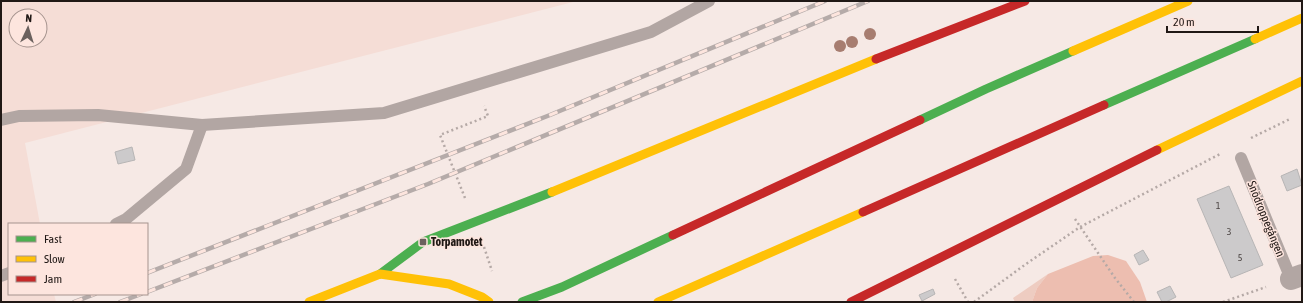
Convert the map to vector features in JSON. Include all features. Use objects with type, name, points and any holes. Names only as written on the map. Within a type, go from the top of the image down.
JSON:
[{"type":"main road","points":[[309,302],[380,274],[423,242],[580,181],[850,69],[1025,1]]},
{"type":"main road","points":[[522,302],[562,287],[986,89],[1188,1]]},
{"type":"main road","points":[[658,302],[1302,18]]},
{"type":"main road","points":[[851,302],[1156,150],[1302,81]]},
{"type":"main road","points":[[380,274],[449,284],[482,297],[489,302]]},
{"type":"lane","points":[[1,120],[19,116],[98,115],[202,125],[384,113],[651,32],[709,1]]},
{"type":"lane","points":[[118,223],[126,219],[186,169],[202,125]]},
{"type":"lane","name":"Snödroppegången","points":[[1241,158],[1296,277]]},
{"type":"path","points":[[463,194],[440,135],[488,116],[482,101]]},
{"type":"path","points":[[1249,139],[1295,116]]},
{"type":"path","points":[[974,302],[1080,227],[1222,153]]},
{"type":"path","points":[[1068,221],[1074,218],[1115,278],[1134,302]]},
{"type":"path","points":[[475,222],[492,272]]},
{"type":"path","points":[[1223,302],[1296,277]]},
{"type":"path","points":[[954,279],[968,302]]},
{"type":"shaded area","points":[[1,1],[577,1],[25,143],[40,223],[8,223],[8,295],[54,295],[56,302],[1,302]]},
{"type":"shaded area","points":[[1108,255],[1126,261],[1140,282],[1147,302],[1032,302],[1037,288],[1048,274],[1093,256]]},
{"type":"shaded area","points":[[1048,274],[1037,288],[1032,302],[1015,302],[1013,298]]},
{"type":"building","points":[[132,147],[135,160],[118,164],[115,152]]},
{"type":"building","points":[[1297,169],[1302,185],[1287,191],[1281,176]]},
{"type":"building","points":[[1229,186],[1263,265],[1231,278],[1197,199]]},
{"type":"building","points":[[1143,250],[1149,260],[1139,265],[1134,255]]},
{"type":"building","points":[[1170,286],[1176,297],[1166,302],[1162,302],[1157,292]]},
{"type":"building","points":[[933,289],[935,294],[922,301],[919,295]]},
{"type":"railway","points":[[148,273],[550,115],[825,1]]},
{"type":"railway","points":[[148,292],[428,184],[868,1]]},
{"type":"railway","points":[[74,302],[92,295]]},
{"type":"railway","points":[[120,302],[138,295]]},
{"type":"traffic: fast","points":[[1104,105],[1255,39]]},
{"type":"traffic: fast","points":[[920,120],[1073,51]]},
{"type":"traffic: fast","points":[[380,274],[423,242],[552,192]]},
{"type":"traffic: fast","points":[[522,302],[562,287],[673,235]]},
{"type":"traffic: slow","points":[[1073,51],[1188,1]]},
{"type":"traffic: slow","points":[[1255,39],[1302,18]]},
{"type":"traffic: slow","points":[[552,192],[876,59]]},
{"type":"traffic: slow","points":[[1157,150],[1302,81]]},
{"type":"traffic: slow","points":[[658,302],[863,212]]},
{"type":"traffic: slow","points":[[309,302],[380,274],[449,284],[482,297],[489,302]]},
{"type":"traffic: jam","points":[[876,59],[1025,1]]},
{"type":"traffic: jam","points":[[863,212],[1104,105]]},
{"type":"traffic: jam","points":[[673,235],[920,120]]},
{"type":"traffic: jam","points":[[851,302],[1157,150]]},
{"type":"place","name":"Torpamotet","points":[[423,242]]}]
